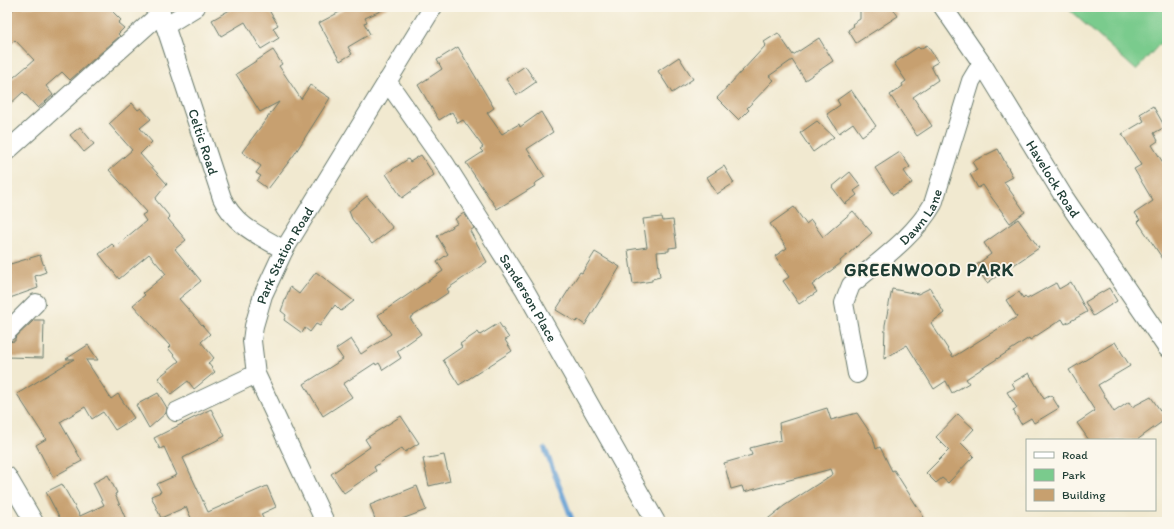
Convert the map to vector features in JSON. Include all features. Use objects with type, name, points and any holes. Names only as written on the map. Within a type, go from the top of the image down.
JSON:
[{"type":"street","points":[[7,151],[161,15],[196,7]]},
{"type":"street","name":"Park Station Road","points":[[324,522],[256,374],[252,341],[254,326],[263,295],[284,250],[433,7]]},
{"type":"street","name":"Havelock Road","points":[[943,7],[983,65],[1064,197],[1167,348]]},
{"type":"street","name":"Celtic Road","points":[[161,15],[222,198],[228,210],[242,224],[284,250]]},
{"type":"street","name":"Dawn Lane","points":[[857,374],[844,303],[848,291],[851,285],[917,227],[928,213],[933,204],[971,81],[976,71],[983,65]]},
{"type":"street","name":"Sanderson Place","points":[[387,81],[446,165],[525,290],[656,522]]},
{"type":"street","points":[[7,332],[36,303]]},
{"type":"street","points":[[176,412],[256,374]]},
{"type":"street","points":[[7,476],[34,522]]},
{"type":"green space","points":[[1066,7],[1167,7],[1167,36],[1136,70]]},
{"type":"building","points":[[16,7],[108,7],[121,20],[118,23],[124,28],[118,34],[120,36],[70,80],[62,72],[46,86],[53,95],[38,108],[23,92],[7,107],[7,83],[34,60],[15,40],[7,47],[7,16]]},
{"type":"building","points":[[235,7],[267,7],[278,25],[273,28],[279,38],[261,49],[245,22],[221,36],[212,20]]},
{"type":"building","points":[[349,7],[389,7],[365,18],[367,22],[364,23],[370,34],[348,47],[352,54],[340,61],[319,23]]},
{"type":"building","points":[[860,7],[892,7],[898,16],[856,43],[848,30],[854,26],[852,24],[860,19]]},
{"type":"building","points":[[778,33],[793,55],[819,38],[833,61],[805,80],[792,60],[769,76],[774,80],[747,108],[749,110],[739,120],[717,98],[766,45],[764,42]]},
{"type":"building","points":[[927,45],[938,62],[931,66],[938,80],[913,97],[932,126],[917,136],[890,95],[903,86],[902,84],[906,81],[894,63],[918,47],[920,49]]},
{"type":"building","points":[[458,47],[494,108],[487,113],[502,134],[519,124],[520,127],[541,112],[553,132],[527,149],[545,177],[534,184],[535,186],[497,209],[466,163],[483,152],[480,149],[483,147],[463,120],[458,123],[452,112],[439,120],[418,85],[442,69],[437,60]]},
{"type":"building","points":[[273,50],[282,64],[279,66],[301,99],[310,85],[330,98],[294,155],[268,189],[257,181],[261,176],[256,173],[261,166],[242,152],[279,102],[260,112],[236,74]]},
{"type":"building","points":[[679,57],[693,79],[672,93],[658,71]]},
{"type":"building","points":[[525,66],[536,82],[517,95],[506,79]]},
{"type":"building","points":[[851,90],[876,126],[862,136],[853,123],[839,133],[827,114],[840,105],[837,100]]},
{"type":"building","points":[[132,103],[138,110],[141,108],[151,119],[140,128],[152,142],[140,154],[167,184],[155,199],[170,217],[168,219],[186,240],[175,249],[201,281],[179,299],[210,334],[201,342],[214,358],[208,363],[215,372],[194,389],[188,381],[171,394],[158,378],[179,361],[168,348],[170,346],[133,305],[145,295],[143,293],[166,274],[149,254],[119,279],[99,254],[112,244],[115,247],[146,221],[142,215],[147,212],[109,170],[132,150],[109,124]]},
{"type":"building","points":[[1153,106],[1165,127],[1154,133],[1158,141],[1152,145],[1167,169],[1167,265],[1138,222],[1140,220],[1135,213],[1153,201],[1134,169],[1141,165],[1122,134],[1144,121],[1140,114]]},
{"type":"building","points":[[817,121],[834,137],[813,152],[800,133]]},
{"type":"building","points":[[80,127],[94,144],[84,152],[70,135]]},
{"type":"building","points":[[998,149],[1013,177],[1004,182],[1025,212],[1010,223],[983,185],[978,188],[970,174],[977,170],[972,162]]},
{"type":"building","points":[[900,152],[910,167],[904,171],[912,183],[893,195],[875,168]]},
{"type":"building","points":[[421,155],[434,175],[402,198],[386,174],[408,159],[410,162]]},
{"type":"building","points":[[724,166],[734,183],[717,194],[707,177]]},
{"type":"building","points":[[850,172],[861,186],[854,191],[857,195],[845,204],[832,187]]},
{"type":"building","points":[[367,196],[393,228],[372,244],[352,219],[349,211]]},
{"type":"building","points":[[794,207],[806,224],[811,220],[823,237],[853,211],[872,233],[840,261],[841,263],[812,285],[817,292],[799,304],[783,281],[789,277],[775,256],[787,248],[770,224]]},
{"type":"building","points":[[464,213],[474,228],[470,231],[487,262],[447,289],[449,292],[410,318],[421,334],[397,351],[401,358],[383,370],[379,363],[376,365],[375,363],[343,384],[352,397],[323,416],[304,384],[343,359],[336,349],[351,339],[361,354],[391,334],[378,315],[443,271],[437,262],[448,254],[437,236],[458,223],[455,219]]},
{"type":"building","points":[[662,217],[663,221],[673,220],[677,247],[669,248],[669,251],[657,252],[660,277],[652,279],[652,281],[633,284],[628,250],[647,247],[643,219]]},
{"type":"building","points":[[1018,219],[1039,248],[987,283],[975,266],[991,254],[984,243]]},
{"type":"building","points":[[595,252],[620,267],[585,325],[578,320],[576,322],[556,310],[580,272],[582,273]]},
{"type":"building","points":[[40,255],[46,272],[35,276],[38,288],[7,299],[7,265]]},
{"type":"building","points":[[316,272],[354,301],[341,311],[335,305],[320,326],[316,324],[310,332],[305,328],[302,333],[284,320],[286,315],[281,311],[290,287],[299,294]]},
{"type":"building","points":[[1071,282],[1087,312],[1065,324],[1062,319],[1030,340],[1029,338],[966,379],[969,383],[952,393],[946,381],[934,389],[907,345],[884,359],[885,325],[892,289],[918,294],[930,288],[944,313],[931,323],[953,357],[1017,317],[1006,300],[1019,292],[1023,298],[1025,296],[1027,299],[1056,283],[1059,289]]},
{"type":"building","points":[[1109,288],[1117,301],[1093,316],[1085,302]]},
{"type":"building","points":[[34,320],[44,320],[43,358],[7,357],[7,342],[15,341],[15,338]]},
{"type":"building","points":[[499,323],[509,338],[505,340],[512,351],[459,385],[443,360],[462,347],[460,344],[478,332],[480,335]]},
{"type":"building","points":[[1115,342],[1130,366],[1098,385],[1114,412],[1129,402],[1132,407],[1151,397],[1166,419],[1138,439],[1088,439],[1077,423],[1095,411],[1069,370]]},
{"type":"building","points":[[88,345],[98,360],[86,360],[111,399],[118,394],[134,418],[115,430],[103,412],[92,419],[85,407],[60,422],[82,461],[53,477],[36,445],[46,439],[17,394],[74,359],[66,359]]},
{"type":"building","points":[[1029,373],[1044,399],[1051,395],[1059,408],[1034,423],[1031,418],[1021,424],[1013,410],[1017,408],[1007,392],[1015,388],[1012,383]]},
{"type":"building","points":[[158,393],[167,408],[166,413],[149,428],[136,405]]},
{"type":"building","points":[[827,408],[831,420],[857,413],[873,437],[876,449],[880,447],[892,471],[894,470],[927,522],[764,522],[784,506],[833,474],[831,469],[744,492],[742,486],[731,489],[724,463],[752,455],[750,448],[781,440],[779,423]]},
{"type":"building","points":[[211,409],[225,436],[183,458],[208,512],[267,486],[276,507],[261,514],[265,522],[187,522],[192,520],[186,507],[161,518],[151,496],[161,492],[157,484],[177,475],[164,447],[160,449],[154,438]]},
{"type":"building","points":[[958,414],[974,429],[961,443],[974,456],[948,483],[942,478],[936,483],[926,473],[949,450],[936,437]]},
{"type":"building","points":[[401,416],[419,443],[405,452],[402,448],[374,467],[376,471],[344,493],[331,474],[370,447],[365,439]]},
{"type":"building","points":[[444,455],[450,481],[429,486],[423,459]]},
{"type":"building","points":[[108,475],[117,493],[115,494],[127,522],[62,522],[46,492],[62,484],[80,516],[104,505],[93,483]]},
{"type":"building","points":[[417,486],[426,510],[394,522],[376,522],[370,505]]},
{"type":"waterway","points":[[545,449],[573,522]]},
{"type":"district","name":"GREENWOOD PARK","points":[[929,270]]}]
